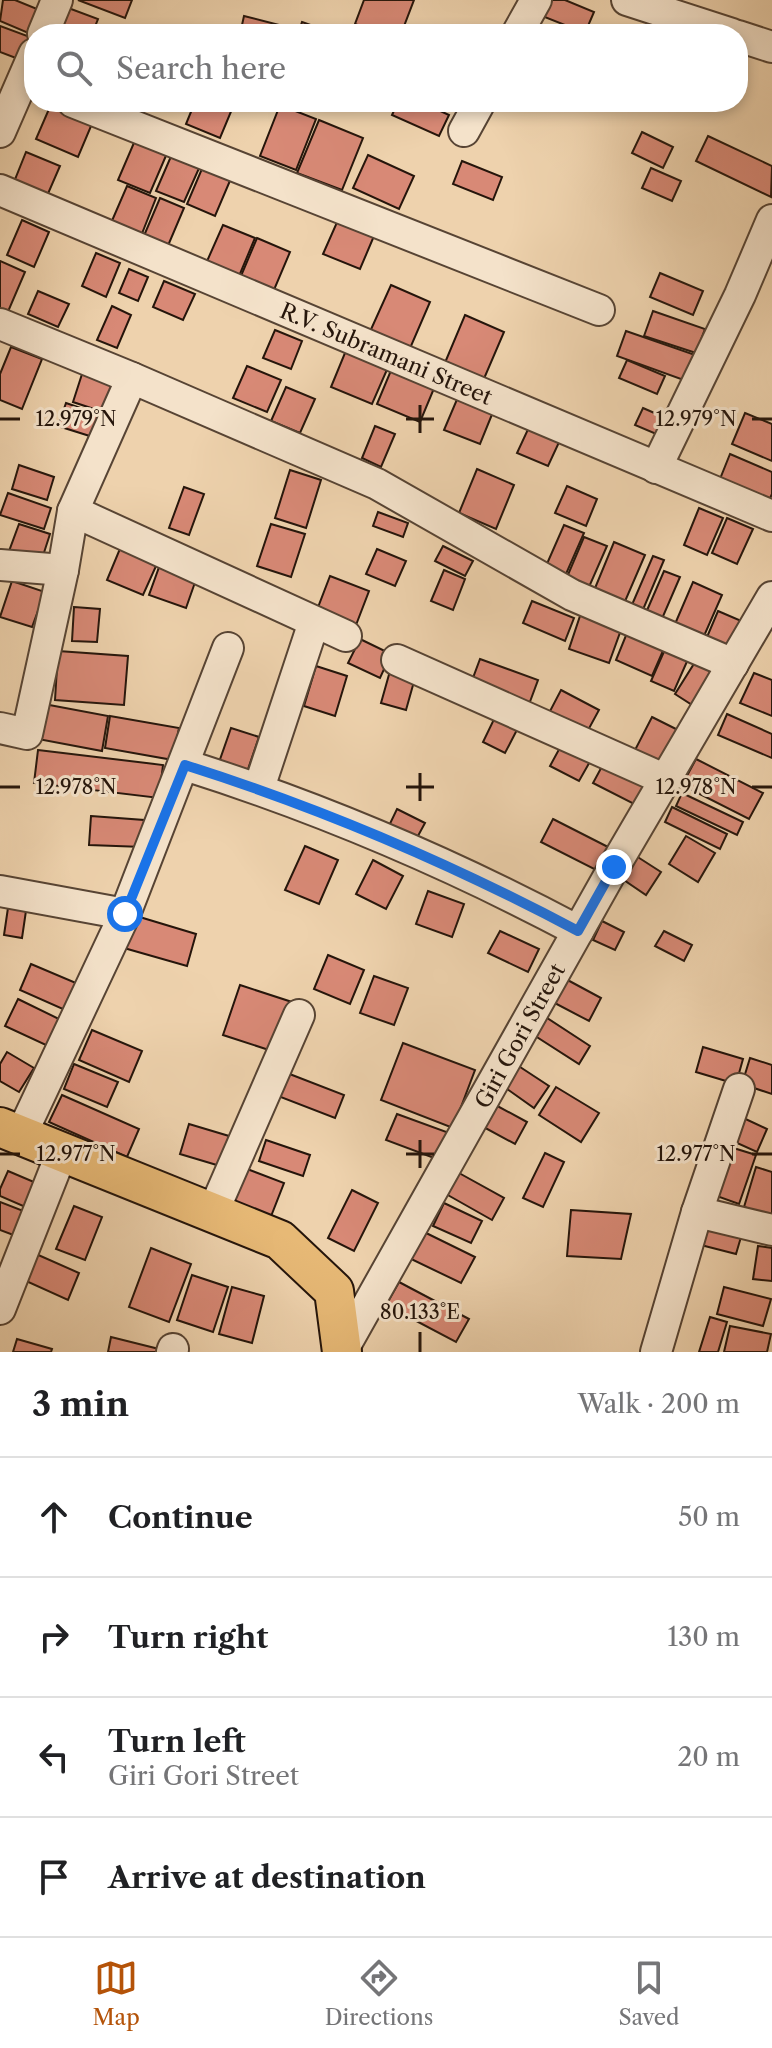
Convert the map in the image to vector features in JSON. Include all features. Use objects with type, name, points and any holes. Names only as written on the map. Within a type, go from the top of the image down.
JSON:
[{"type":"main road","points":[[10,1131],[280,1240],[334,1291],[342,1352]]},
{"type":"street","points":[[47,24],[57,0]]},
{"type":"street","points":[[627,0],[701,24]]},
{"type":"street","points":[[521,24],[529,2]]},
{"type":"street","points":[[748,39],[772,47]]},
{"type":"street","points":[[0,132],[23,72]]},
{"type":"street","points":[[98,112],[599,310]]},
{"type":"street","points":[[464,131],[474,112]]},
{"type":"street","name":"R.V. Subramani Street","points":[[0,190],[772,516]]},
{"type":"street","points":[[656,468],[733,310],[772,220]]},
{"type":"street","points":[[0,324],[377,484],[572,595],[733,664]]},
{"type":"street","points":[[0,728],[27,734],[73,511],[132,378]]},
{"type":"street","points":[[73,511],[346,636]]},
{"type":"street","points":[[0,565],[63,570]]},
{"type":"street","name":"Giri Gori Street","points":[[342,1352],[578,931],[770,603]]},
{"type":"street","points":[[259,788],[314,622]]},
{"type":"street","points":[[10,1131],[125,914],[228,648]]},
{"type":"street","points":[[397,660],[666,780]]},
{"type":"street","points":[[185,765],[259,788],[385,839],[510,895],[578,931]]},
{"type":"street","points":[[0,891],[125,914]]},
{"type":"street","points":[[213,1212],[299,1015]]},
{"type":"street","points":[[656,1352],[697,1212],[739,1089]]},
{"type":"street","points":[[0,1309],[62,1152]]},
{"type":"street","points":[[697,1212],[772,1230]]},
{"type":"building","points":[[3,0],[15,0],[42,11],[37,24],[24,24],[24,31],[0,21]]},
{"type":"building","points":[[78,0],[132,0],[125,18]]},
{"type":"building","points":[[364,0],[414,0],[405,24],[355,24]]},
{"type":"building","points":[[542,0],[565,0],[594,12],[589,24],[562,24],[537,14]]},
{"type":"building","points":[[63,6],[98,19],[96,24],[59,24]]},
{"type":"building","points":[[244,16],[275,24],[242,24]]},
{"type":"building","points":[[0,26],[24,35],[21,60],[0,52]]},
{"type":"building","points":[[48,112],[77,112],[94,119],[78,157],[36,139]]},
{"type":"building","points":[[191,112],[231,112],[220,138],[186,124]]},
{"type":"building","points":[[277,112],[298,112],[316,119],[296,170],[260,156]]},
{"type":"building","points":[[393,112],[443,112],[449,115],[439,136],[392,115]]},
{"type":"building","points":[[319,120],[363,138],[342,190],[297,173]]},
{"type":"building","points":[[642,132],[673,147],[663,168],[632,153]]},
{"type":"building","points":[[708,136],[772,166],[771,197],[696,161]]},
{"type":"building","points":[[136,138],[168,151],[150,193],[118,180]]},
{"type":"building","points":[[26,152],[60,166],[47,196],[14,182]]},
{"type":"building","points":[[172,154],[200,166],[184,202],[156,191]]},
{"type":"building","points":[[368,155],[414,176],[399,209],[353,188]]},
{"type":"building","points":[[462,161],[502,177],[493,200],[453,184]]},
{"type":"building","points":[[204,164],[232,176],[215,216],[187,204]]},
{"type":"building","points":[[651,168],[681,181],[672,201],[642,188]]},
{"type":"building","points":[[127,186],[156,198],[141,236],[111,223]]},
{"type":"building","points":[[160,198],[184,208],[167,248],[143,238]]},
{"type":"building","points":[[22,220],[49,232],[34,267],[7,255]]},
{"type":"building","points":[[338,220],[374,236],[360,269],[323,254]]},
{"type":"building","points":[[223,225],[255,238],[237,281],[204,268]]},
{"type":"building","points":[[257,238],[290,252],[271,297],[238,283]]},
{"type":"building","points":[[96,253],[120,263],[106,297],[82,286]]},
{"type":"building","points":[[0,261],[25,272],[7,314],[0,311]]},
{"type":"building","points":[[129,269],[148,277],[138,301],[119,293]]},
{"type":"building","points":[[660,273],[703,291],[693,315],[650,297]]},
{"type":"building","points":[[164,281],[195,294],[183,320],[153,307]]},
{"type":"building","points":[[391,285],[430,302],[408,353],[368,336]]},
{"type":"building","points":[[38,291],[69,304],[58,327],[28,314]]},
{"type":"building","points":[[112,306],[131,315],[117,348],[97,340]]},
{"type":"building","points":[[653,311],[705,329],[696,353],[644,336]]},
{"type":"building","points":[[465,315],[504,332],[483,381],[444,365]]},
{"type":"building","points":[[275,330],[302,341],[291,369],[263,358]]},
{"type":"building","points":[[626,331],[701,357],[692,383],[617,356]]},
{"type":"building","points":[[11,347],[42,359],[22,409],[0,400],[0,374]]},
{"type":"building","points":[[347,348],[389,365],[372,404],[331,387]]},
{"type":"building","points":[[627,360],[665,376],[657,394],[619,378]]},
{"type":"building","points":[[247,366],[281,380],[267,412],[233,398]]},
{"type":"building","points":[[392,368],[435,386],[420,422],[377,404]]},
{"type":"building","points":[[83,371],[120,383],[109,414],[73,402]]},
{"type":"building","points":[[286,387],[315,399],[300,433],[271,421]]},
{"type":"building","points":[[458,397],[493,412],[480,444],[444,430]]},
{"type":"building","points":[[66,403],[104,416],[96,438],[58,426]]},
{"type":"building","points":[[643,408],[675,422],[668,439],[635,425]]},
{"type":"building","points":[[745,413],[772,424],[772,461],[732,444]]},
{"type":"building","points":[[530,425],[561,438],[548,466],[517,453]]},
{"type":"building","points":[[375,426],[395,434],[381,467],[362,458]]},
{"type":"building","points":[[730,454],[772,472],[772,494],[767,505],[718,484]]},
{"type":"building","points":[[19,465],[54,477],[47,500],[12,489]]},
{"type":"building","points":[[477,469],[514,485],[496,529],[459,513]]},
{"type":"building","points":[[290,470],[321,480],[306,528],[275,518]]},
{"type":"building","points":[[567,486],[597,499],[586,526],[555,513]]},
{"type":"building","points":[[184,487],[204,494],[189,535],[169,528]]},
{"type":"building","points":[[8,493],[51,508],[44,529],[0,515]]},
{"type":"building","points":[[699,508],[723,518],[707,555],[684,545]]},
{"type":"building","points":[[378,512],[408,523],[403,537],[373,526]]},
{"type":"building","points":[[727,518],[753,529],[737,564],[712,553]]},
{"type":"building","points":[[19,524],[50,534],[40,565],[8,554]]},
{"type":"building","points":[[271,524],[305,534],[291,577],[257,566]]},
{"type":"building","points":[[564,525],[584,533],[566,574],[546,566]]},
{"type":"building","points":[[584,537],[607,546],[589,587],[567,577]]},
{"type":"building","points":[[124,539],[161,555],[143,595],[107,580]]},
{"type":"building","points":[[614,542],[645,555],[623,606],[593,593]]},
{"type":"building","points":[[443,546],[473,561],[465,576],[435,561]]},
{"type":"building","points":[[377,549],[406,561],[395,586],[366,574]]},
{"type":"building","points":[[653,556],[664,560],[642,612],[631,607]]},
{"type":"building","points":[[162,559],[199,571],[186,608],[149,595]]},
{"type":"building","points":[[444,570],[465,579],[453,610],[431,601]]},
{"type":"building","points":[[664,571],[680,577],[661,621],[645,615]]},
{"type":"building","points":[[330,576],[369,591],[356,625],[317,610]]},
{"type":"building","points":[[12,581],[45,592],[32,627],[0,617]]},
{"type":"building","points":[[693,582],[722,595],[704,636],[675,624]]},
{"type":"building","points":[[532,601],[574,618],[565,641],[523,623]]},
{"type":"building","points":[[74,607],[100,609],[97,642],[72,641]]},
{"type":"building","points":[[718,611],[746,623],[735,649],[707,637]]},
{"type":"building","points":[[581,613],[622,627],[609,663],[569,649]]},
{"type":"building","points":[[629,628],[666,644],[652,676],[616,660]]},
{"type":"building","points":[[360,639],[391,654],[380,678],[348,663]]},
{"type":"building","points":[[666,647],[689,657],[674,691],[651,681]]},
{"type":"building","points":[[58,651],[128,656],[124,705],[55,700]]},
{"type":"building","points":[[480,659],[538,680],[528,707],[470,686]]},
{"type":"building","points":[[697,659],[722,675],[700,710],[675,694]]},
{"type":"building","points":[[316,666],[347,676],[335,716],[304,706]]},
{"type":"building","points":[[390,671],[415,678],[406,710],[381,703]]},
{"type":"building","points":[[754,673],[772,680],[772,716],[740,703]]},
{"type":"building","points":[[561,690],[599,710],[586,734],[549,713]]},
{"type":"building","points":[[44,704],[108,716],[102,751],[38,739]]},
{"type":"building","points":[[497,713],[520,724],[505,753],[483,742]]},
{"type":"building","points":[[727,714],[772,734],[772,758],[718,735]]},
{"type":"building","points":[[110,716],[179,728],[173,760],[105,748]]},
{"type":"building","points":[[652,717],[678,730],[660,764],[635,750]]},
{"type":"building","points":[[231,728],[259,737],[245,778],[217,768]]},
{"type":"building","points":[[563,742],[592,758],[579,781],[550,766]]},
{"type":"building","points":[[38,750],[163,765],[159,798],[34,783]]},
{"type":"building","points":[[606,759],[651,781],[638,806],[593,783]]},
{"type":"building","points":[[696,759],[763,793],[749,819],[682,785]]},
{"type":"building","points":[[682,793],[743,822],[737,835],[676,806]]},
{"type":"building","points":[[672,807],[727,834],[720,849],[665,822]]},
{"type":"building","points":[[397,809],[425,823],[412,847],[385,834]]},
{"type":"building","points":[[91,816],[144,820],[143,847],[89,845]]},
{"type":"building","points":[[553,819],[612,849],[600,872],[541,842]]},
{"type":"building","points":[[686,836],[715,853],[698,882],[669,864]]},
{"type":"building","points":[[305,846],[338,860],[319,904],[285,890]]},
{"type":"building","points":[[633,854],[661,872],[646,895],[618,876]]},
{"type":"building","points":[[373,860],[403,876],[386,909],[356,894]]},
{"type":"building","points":[[428,891],[464,904],[452,937],[416,924]]},
{"type":"building","points":[[9,901],[27,904],[22,938],[4,935]]},
{"type":"building","points":[[133,915],[196,934],[187,966],[124,948]]},
{"type":"building","points":[[602,921],[624,932],[615,950],[593,940]]},
{"type":"building","points":[[500,931],[539,949],[528,972],[488,953]]},
{"type":"building","points":[[664,931],[692,945],[684,961],[655,946]]},
{"type":"building","points":[[328,955],[364,970],[350,1004],[314,989]]},
{"type":"building","points":[[31,964],[76,983],[65,1010],[20,990]]},
{"type":"building","points":[[374,976],[408,988],[394,1025],[360,1013]]},
{"type":"building","points":[[562,977],[601,998],[589,1021],[549,1000]]},
{"type":"building","points":[[240,985],[295,1003],[278,1053],[223,1035]]},
{"type":"building","points":[[18,999],[61,1020],[48,1046],[5,1026]]},
{"type":"building","points":[[541,1014],[590,1046],[579,1064],[529,1032]]},
{"type":"building","points":[[92,1030],[142,1051],[129,1082],[79,1060]]},
{"type":"building","points":[[403,1043],[475,1070],[453,1128],[381,1100]]},
{"type":"building","points":[[703,1047],[743,1059],[736,1084],[696,1072]]},
{"type":"building","points":[[7,1052],[34,1068],[19,1092],[0,1081],[0,1064]]},
{"type":"building","points":[[750,1058],[772,1065],[772,1094],[742,1084]]},
{"type":"building","points":[[514,1063],[549,1086],[534,1108],[500,1084]]},
{"type":"building","points":[[74,1064],[118,1082],[107,1107],[64,1089]]},
{"type":"building","points":[[287,1073],[344,1095],[335,1118],[278,1096]]},
{"type":"building","points":[[556,1087],[599,1113],[581,1142],[539,1115]]},
{"type":"building","points":[[62,1095],[139,1129],[127,1157],[49,1122]]},
{"type":"building","points":[[490,1102],[527,1122],[515,1144],[478,1124]]},
{"type":"building","points":[[397,1114],[452,1134],[442,1161],[386,1140]]},
{"type":"building","points":[[737,1115],[767,1129],[757,1152],[726,1138]]},
{"type":"building","points":[[189,1124],[229,1136],[220,1166],[180,1154]]},
{"type":"building","points":[[266,1140],[310,1155],[303,1176],[259,1161]]},
{"type":"building","points":[[727,1146],[756,1155],[739,1204],[711,1194]]},
{"type":"building","points":[[545,1153],[564,1162],[543,1207],[523,1198]]},
{"type":"building","points":[[242,1167],[284,1183],[268,1224],[226,1208]]},
{"type":"building","points":[[756,1167],[772,1172],[772,1216],[744,1207]]},
{"type":"building","points":[[8,1171],[41,1185],[30,1209],[0,1196]]},
{"type":"building","points":[[459,1173],[504,1198],[492,1220],[446,1194]]},
{"type":"building","points":[[352,1190],[378,1203],[354,1251],[328,1238]]},
{"type":"building","points":[[0,1202],[26,1212],[16,1236],[0,1230]]},
{"type":"building","points":[[444,1203],[482,1221],[471,1243],[433,1226]]},
{"type":"building","points":[[74,1206],[102,1217],[85,1260],[56,1249]]},
{"type":"building","points":[[571,1210],[631,1214],[621,1259],[567,1256]]},
{"type":"building","points":[[702,1226],[741,1237],[736,1254],[697,1244]]},
{"type":"building","points":[[420,1230],[475,1257],[461,1283],[407,1257]]},
{"type":"building","points":[[758,1246],[772,1248],[772,1281],[753,1279]]},
{"type":"building","points":[[151,1248],[191,1264],[169,1322],[129,1307]]},
{"type":"building","points":[[27,1250],[79,1273],[68,1300],[15,1276]]},
{"type":"building","points":[[192,1275],[228,1287],[213,1332],[177,1320]]},
{"type":"building","points":[[399,1282],[469,1319],[456,1342],[386,1305]]},
{"type":"building","points":[[232,1287],[264,1296],[252,1343],[219,1334]]},
{"type":"building","points":[[724,1287],[771,1299],[763,1326],[717,1314]]},
{"type":"building","points":[[710,1317],[727,1322],[718,1352],[699,1352]]},
{"type":"building","points":[[730,1326],[771,1334],[767,1352],[724,1352]]},
{"type":"building","points":[[111,1337],[159,1349],[158,1352],[108,1352]]},
{"type":"building","points":[[17,1339],[52,1349],[51,1352],[13,1352]]},
{"type":"route","points":[[125,914],[185,765],[259,788],[371,832],[510,895],[578,931],[614,867]]}]
